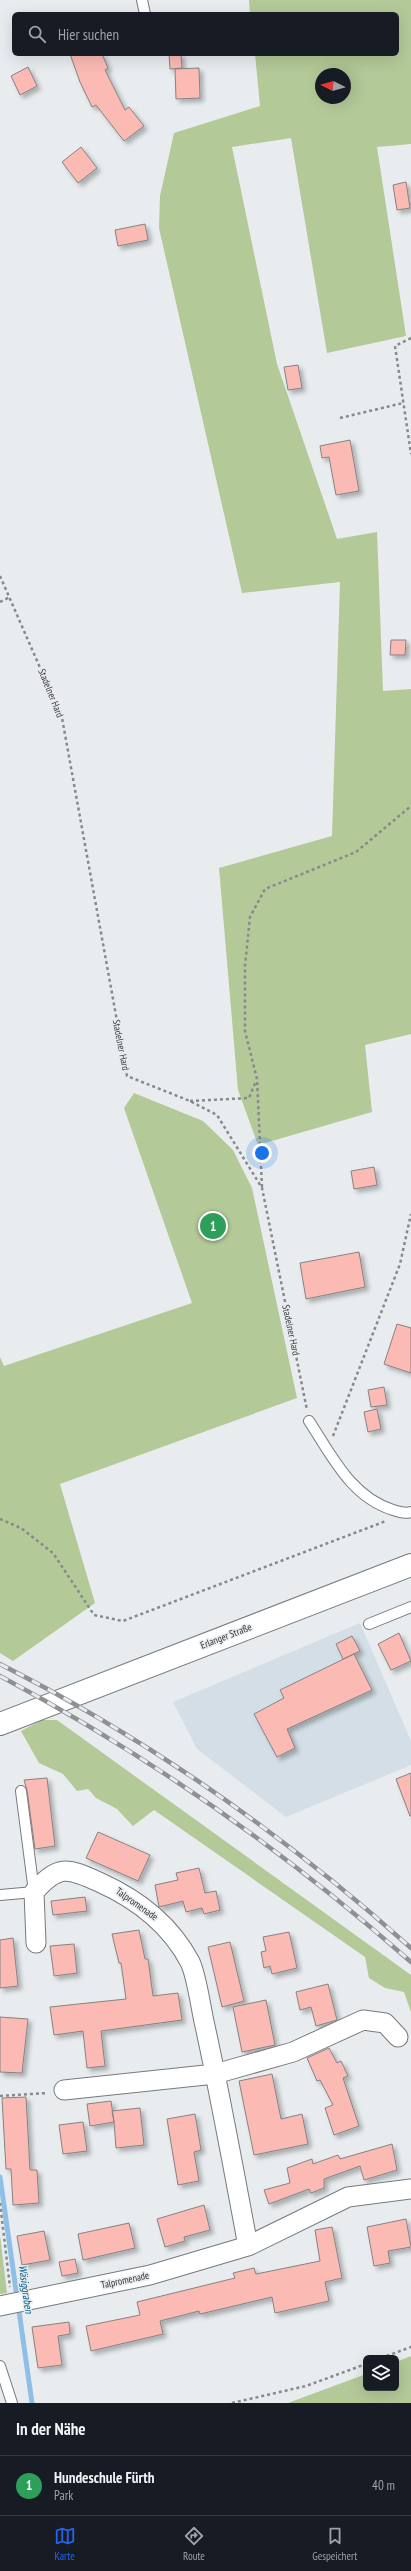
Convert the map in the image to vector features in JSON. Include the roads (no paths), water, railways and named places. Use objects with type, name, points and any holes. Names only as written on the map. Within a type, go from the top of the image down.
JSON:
[{"type":"main road","name":"Erlanger Straße","points":[[0,1724],[411,1565]]},
{"type":"street","name":"Talpromenade","points":[[34,1892],[49,1875],[65,1871],[84,1874],[124,1893],[163,1923],[190,1963],[215,2074],[248,2246]]},
{"type":"street","points":[[34,1892],[36,1943]]},
{"type":"street","points":[[64,2090],[215,2074],[293,2052],[363,2020],[385,2023],[398,2037]]},
{"type":"street","name":"Talpromenade","points":[[6,2304],[150,2275],[248,2246],[348,2197],[411,2189]]},
{"type":"lane","points":[[142,0],[145,12]]},
{"type":"lane","points":[[309,1421],[345,1478],[369,1498],[384,1507],[408,1513]]},
{"type":"lane","points":[[369,1624],[411,1606]]},
{"type":"lane","points":[[0,1895],[34,1892],[21,1791]]},
{"type":"lane","points":[[0,2366],[12,2403]]},
{"type":"waterway","name":"Wäsiggraben","points":[[0,2177],[32,2403]]},
{"type":"railway","points":[[0,1664],[109,1724],[214,1792],[315,1867],[411,1948]]},
{"type":"railway","points":[[0,1676],[109,1738],[214,1807],[314,1882],[411,1962]]},
{"type":"place","name":"Hundeschule Fürth","points":[[213,1226]]}]
